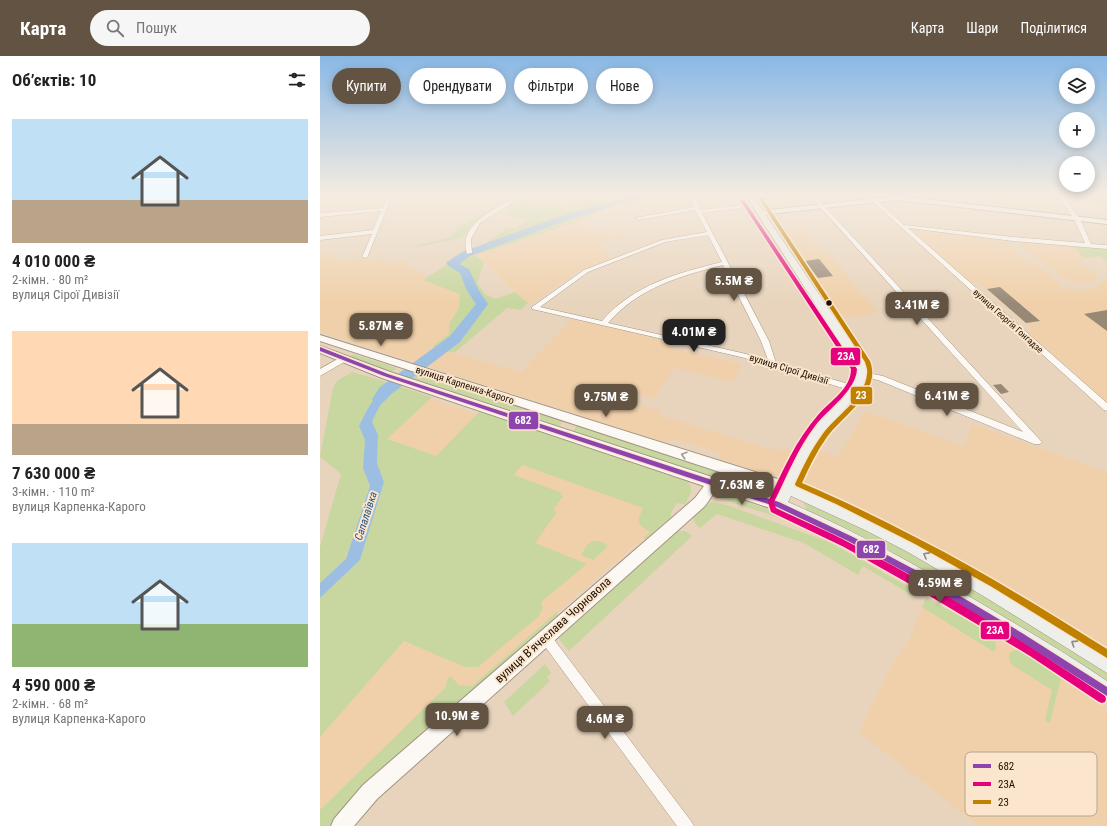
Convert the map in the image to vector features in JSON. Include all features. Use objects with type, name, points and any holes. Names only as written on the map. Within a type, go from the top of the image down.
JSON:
[{"type":"main road","points":[[772,232],[861,366],[862,375],[856,389],[820,428],[807,447],[779,505]]},
{"type":"main road","name":"вулиця Карпенка-Карого","points":[[787,488],[868,523],[1015,605],[1107,664]]},
{"type":"main road","name":"вулиця Карпенка-Карого","points":[[779,505],[821,522],[903,565],[1054,656],[1107,692]]},
{"type":"street","points":[[320,238],[374,232],[365,256]]},
{"type":"street","points":[[469,253],[468,239],[472,232]]},
{"type":"street","points":[[846,232],[1037,442],[880,378],[862,375]]},
{"type":"street","name":"вулиця Георгія Гонгадзе","points":[[909,232],[1107,408]]},
{"type":"street","points":[[957,232],[1107,247]]},
{"type":"street","points":[[1083,232],[1089,246]]},
{"type":"street","points":[[709,233],[765,341],[773,364]]},
{"type":"street","name":"вулиця Сірої Дивізії","points":[[709,233],[664,241],[586,271],[534,308],[742,355],[856,389]]},
{"type":"street","points":[[604,323],[624,303],[643,291],[679,274],[724,263]]},
{"type":"street","name":"вулиця Карпенка-Карого","points":[[320,338],[418,371],[787,488]]},
{"type":"street","name":"вулиця Карпенка-Карого","points":[[320,349],[386,376],[779,505]]},
{"type":"street","points":[[320,373],[355,350]]},
{"type":"street","points":[[563,433],[564,429],[569,423],[579,422]]},
{"type":"street","name":"вулиця Вʼячеслава Чорновола","points":[[341,826],[370,792],[700,502],[713,483]]},
{"type":"street","points":[[545,637],[686,826]]},
{"type":"shaded area","points":[[544,232],[591,232],[597,234],[604,232],[609,236],[621,232],[628,237],[618,240],[615,238],[597,244],[611,258],[577,272],[535,301],[528,303],[475,255]]},
{"type":"shaded area","points":[[779,232],[805,232],[821,251],[827,251],[878,313],[842,318]]},
{"type":"shaded area","points":[[913,232],[941,232],[1007,240],[1025,263],[1034,262],[1060,282],[1060,286],[1065,290],[1095,288],[1107,278],[1107,404],[1077,378],[1080,377],[1027,331],[1033,329],[979,283],[971,283]]},
{"type":"shaded area","points":[[1024,241],[1073,246],[1084,258],[1079,262],[1099,275],[1092,282],[1076,283],[1062,277],[1017,244]]},
{"type":"shaded area","points":[[320,253],[341,261],[362,258],[369,262],[377,258],[389,264],[400,259],[411,264],[408,266],[429,277],[424,280],[460,294],[459,308],[449,324],[449,335],[432,347],[521,372],[572,319],[674,342],[670,348],[741,364],[733,382],[674,368],[654,399],[628,392],[622,400],[661,411],[659,415],[770,449],[791,450],[781,475],[774,476],[718,459],[720,453],[670,438],[667,443],[320,332]]},
{"type":"shaded area","points":[[430,399],[477,414],[436,456],[386,439]]},
{"type":"shaded area","points":[[865,411],[964,446],[972,424],[1107,472],[1107,652],[1055,617],[871,518],[806,488],[802,481],[815,449],[838,457]]},
{"type":"shaded area","points":[[496,456],[663,514],[664,520],[358,785],[320,826],[320,737],[404,641],[410,646]]},
{"type":"shaded area","points":[[926,598],[1018,649],[1107,709],[1107,826],[979,826],[966,816],[1097,816],[1097,752],[965,752],[965,815],[859,732],[890,669],[908,641]]},
{"type":"green space","points":[[455,232],[467,232],[462,238],[418,247],[417,245],[448,238]]},
{"type":"green space","points":[[502,232],[547,232],[475,255],[484,263],[477,283],[486,295],[496,299],[515,292],[528,303],[521,310],[507,308],[454,353],[432,347],[449,334],[449,324],[459,308],[460,294],[423,280],[466,252],[476,249]]},
{"type":"green space","points":[[1073,246],[1107,248],[1107,260],[1100,256],[1084,258]]},
{"type":"green space","points":[[353,354],[397,368],[392,372],[349,357]]},
{"type":"green space","points":[[352,372],[390,383],[376,397],[359,425],[365,440],[363,468],[370,486],[346,559],[320,583],[320,547],[341,474],[320,457],[333,388],[337,381]]},
{"type":"green space","points":[[415,374],[563,421],[559,426],[410,378]]},
{"type":"green space","points":[[398,386],[432,397],[387,439],[436,456],[480,411],[688,482],[691,488],[691,493],[685,505],[677,503],[671,513],[671,517],[646,539],[643,538],[650,532],[641,526],[638,520],[643,508],[522,465],[514,475],[562,493],[561,495],[563,496],[553,510],[557,512],[535,543],[587,564],[541,602],[543,608],[538,617],[478,667],[465,667],[404,641],[320,737],[320,598],[360,560],[384,482],[377,463],[378,435],[371,422],[379,407]]},
{"type":"green space","points":[[577,425],[718,472],[715,479],[573,431]]},
{"type":"green space","points":[[744,481],[774,491],[766,494],[754,492],[742,487]]},
{"type":"green space","points":[[729,496],[787,516],[786,520],[719,498]]},
{"type":"green space","points":[[802,500],[882,536],[996,602],[1107,673],[1107,685],[923,569],[846,528],[807,510]]},
{"type":"green space","points":[[711,502],[727,505],[829,542],[916,591],[913,596],[863,566],[858,575],[804,543],[717,514],[700,528],[695,523],[693,516]]},
{"type":"green space","points":[[677,531],[685,531],[692,536],[569,651],[558,638]]},
{"type":"green space","points":[[593,541],[600,541],[607,545],[606,548],[593,560],[581,555],[587,545]]},
{"type":"green space","points":[[926,598],[994,634],[996,648],[994,652],[922,607]]},
{"type":"green space","points":[[557,612],[558,618],[332,826],[320,826],[320,810],[446,687],[447,680],[450,676],[459,685],[472,686]]},
{"type":"green space","points":[[1018,649],[1061,678],[1050,723],[1045,720],[1052,690],[1011,664],[1009,658],[1010,653]]},
{"type":"green space","points":[[545,664],[551,673],[547,677],[550,681],[513,716],[504,702]]},
{"type":"water","points":[[390,383],[398,386],[389,393],[382,402],[372,422],[378,435],[377,463],[384,482],[360,560],[320,598],[320,583],[346,559],[370,486],[363,468],[365,440],[359,426],[372,402]]},
{"type":"building","points":[[819,259],[833,276],[818,278],[805,261]]},
{"type":"building","points":[[1000,287],[1040,321],[1026,323],[987,289]]},
{"type":"building","points":[[1107,310],[1107,331],[1084,314]]},
{"type":"building","points":[[1001,384],[1009,392],[1001,394],[993,385]]},
{"type":"waterway","name":"Сапалаївка","points":[[379,399],[385,391],[455,339],[482,304],[472,289],[465,271],[451,264],[466,254],[526,232]]},
{"type":"transit line","name":"23А","points":[[763,232],[854,369],[854,375],[847,387],[821,415],[799,446],[771,502],[773,510],[847,545],[916,583],[1033,653],[1102,699]]},
{"type":"transit line","name":"23","points":[[783,232],[868,362],[870,373],[864,392],[857,402],[825,435],[807,465],[798,484],[839,502],[918,541],[1032,607],[1107,654]]},
{"type":"transit line","name":"682","points":[[320,349],[386,375],[779,505],[851,539],[920,577],[1020,636],[1107,692]]}]
